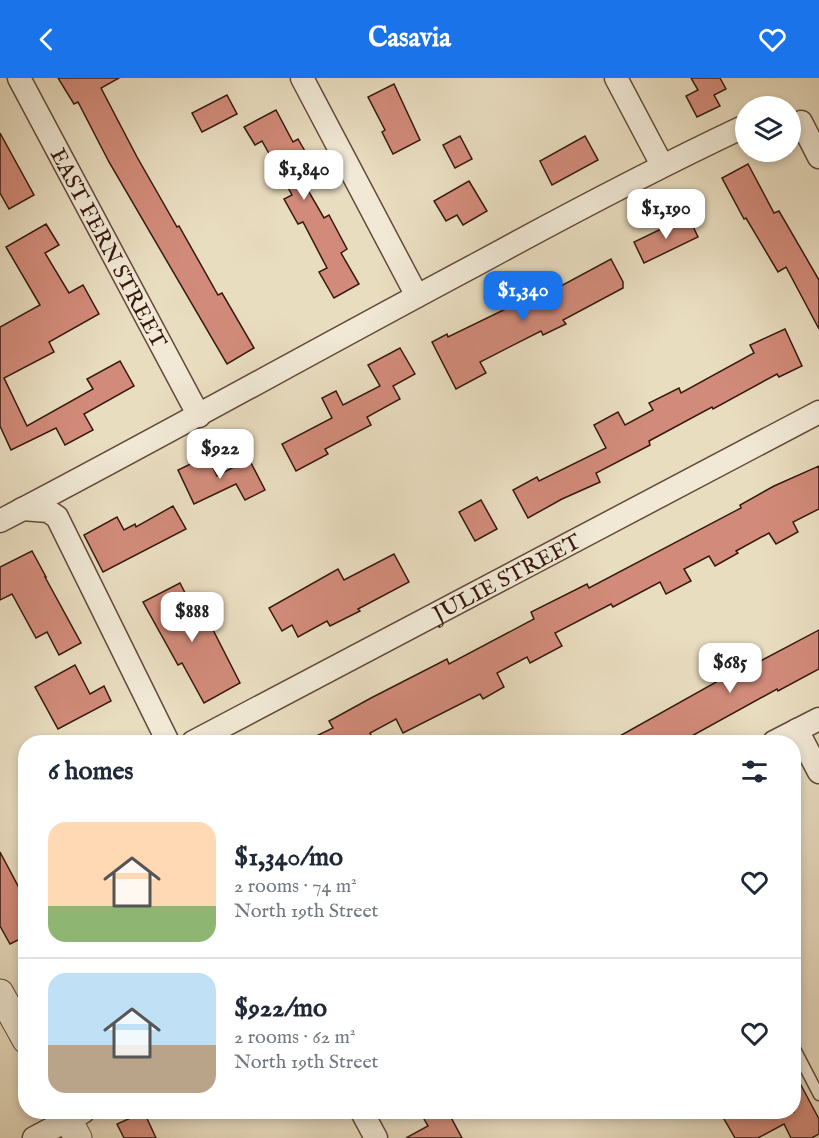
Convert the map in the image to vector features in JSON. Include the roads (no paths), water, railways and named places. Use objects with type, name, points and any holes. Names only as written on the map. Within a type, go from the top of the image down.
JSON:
[{"type":"street","name":"EAST FERN STREET","points":[[19,78],[199,416]]},
{"type":"street","points":[[302,78],[417,296]]},
{"type":"street","points":[[616,78],[662,165]]},
{"type":"street","points":[[804,119],[819,157]]},
{"type":"street","points":[[0,521],[662,165],[735,131]]},
{"type":"street","name":"JULIE STREET","points":[[206,735],[819,412]]},
{"type":"street","points":[[0,510],[48,511],[57,517],[165,735]]},
{"type":"street","points":[[787,735],[819,719]]},
{"type":"street","points":[[797,730],[800,735]]},
{"type":"street","points":[[801,738],[819,772]]},
{"type":"street","points":[[0,993],[18,1026]]},
{"type":"street","points":[[366,1119],[376,1138]]},
{"type":"street","points":[[34,1138],[73,1120]]},
{"type":"lane","points":[[801,1060],[819,1095]]}]
